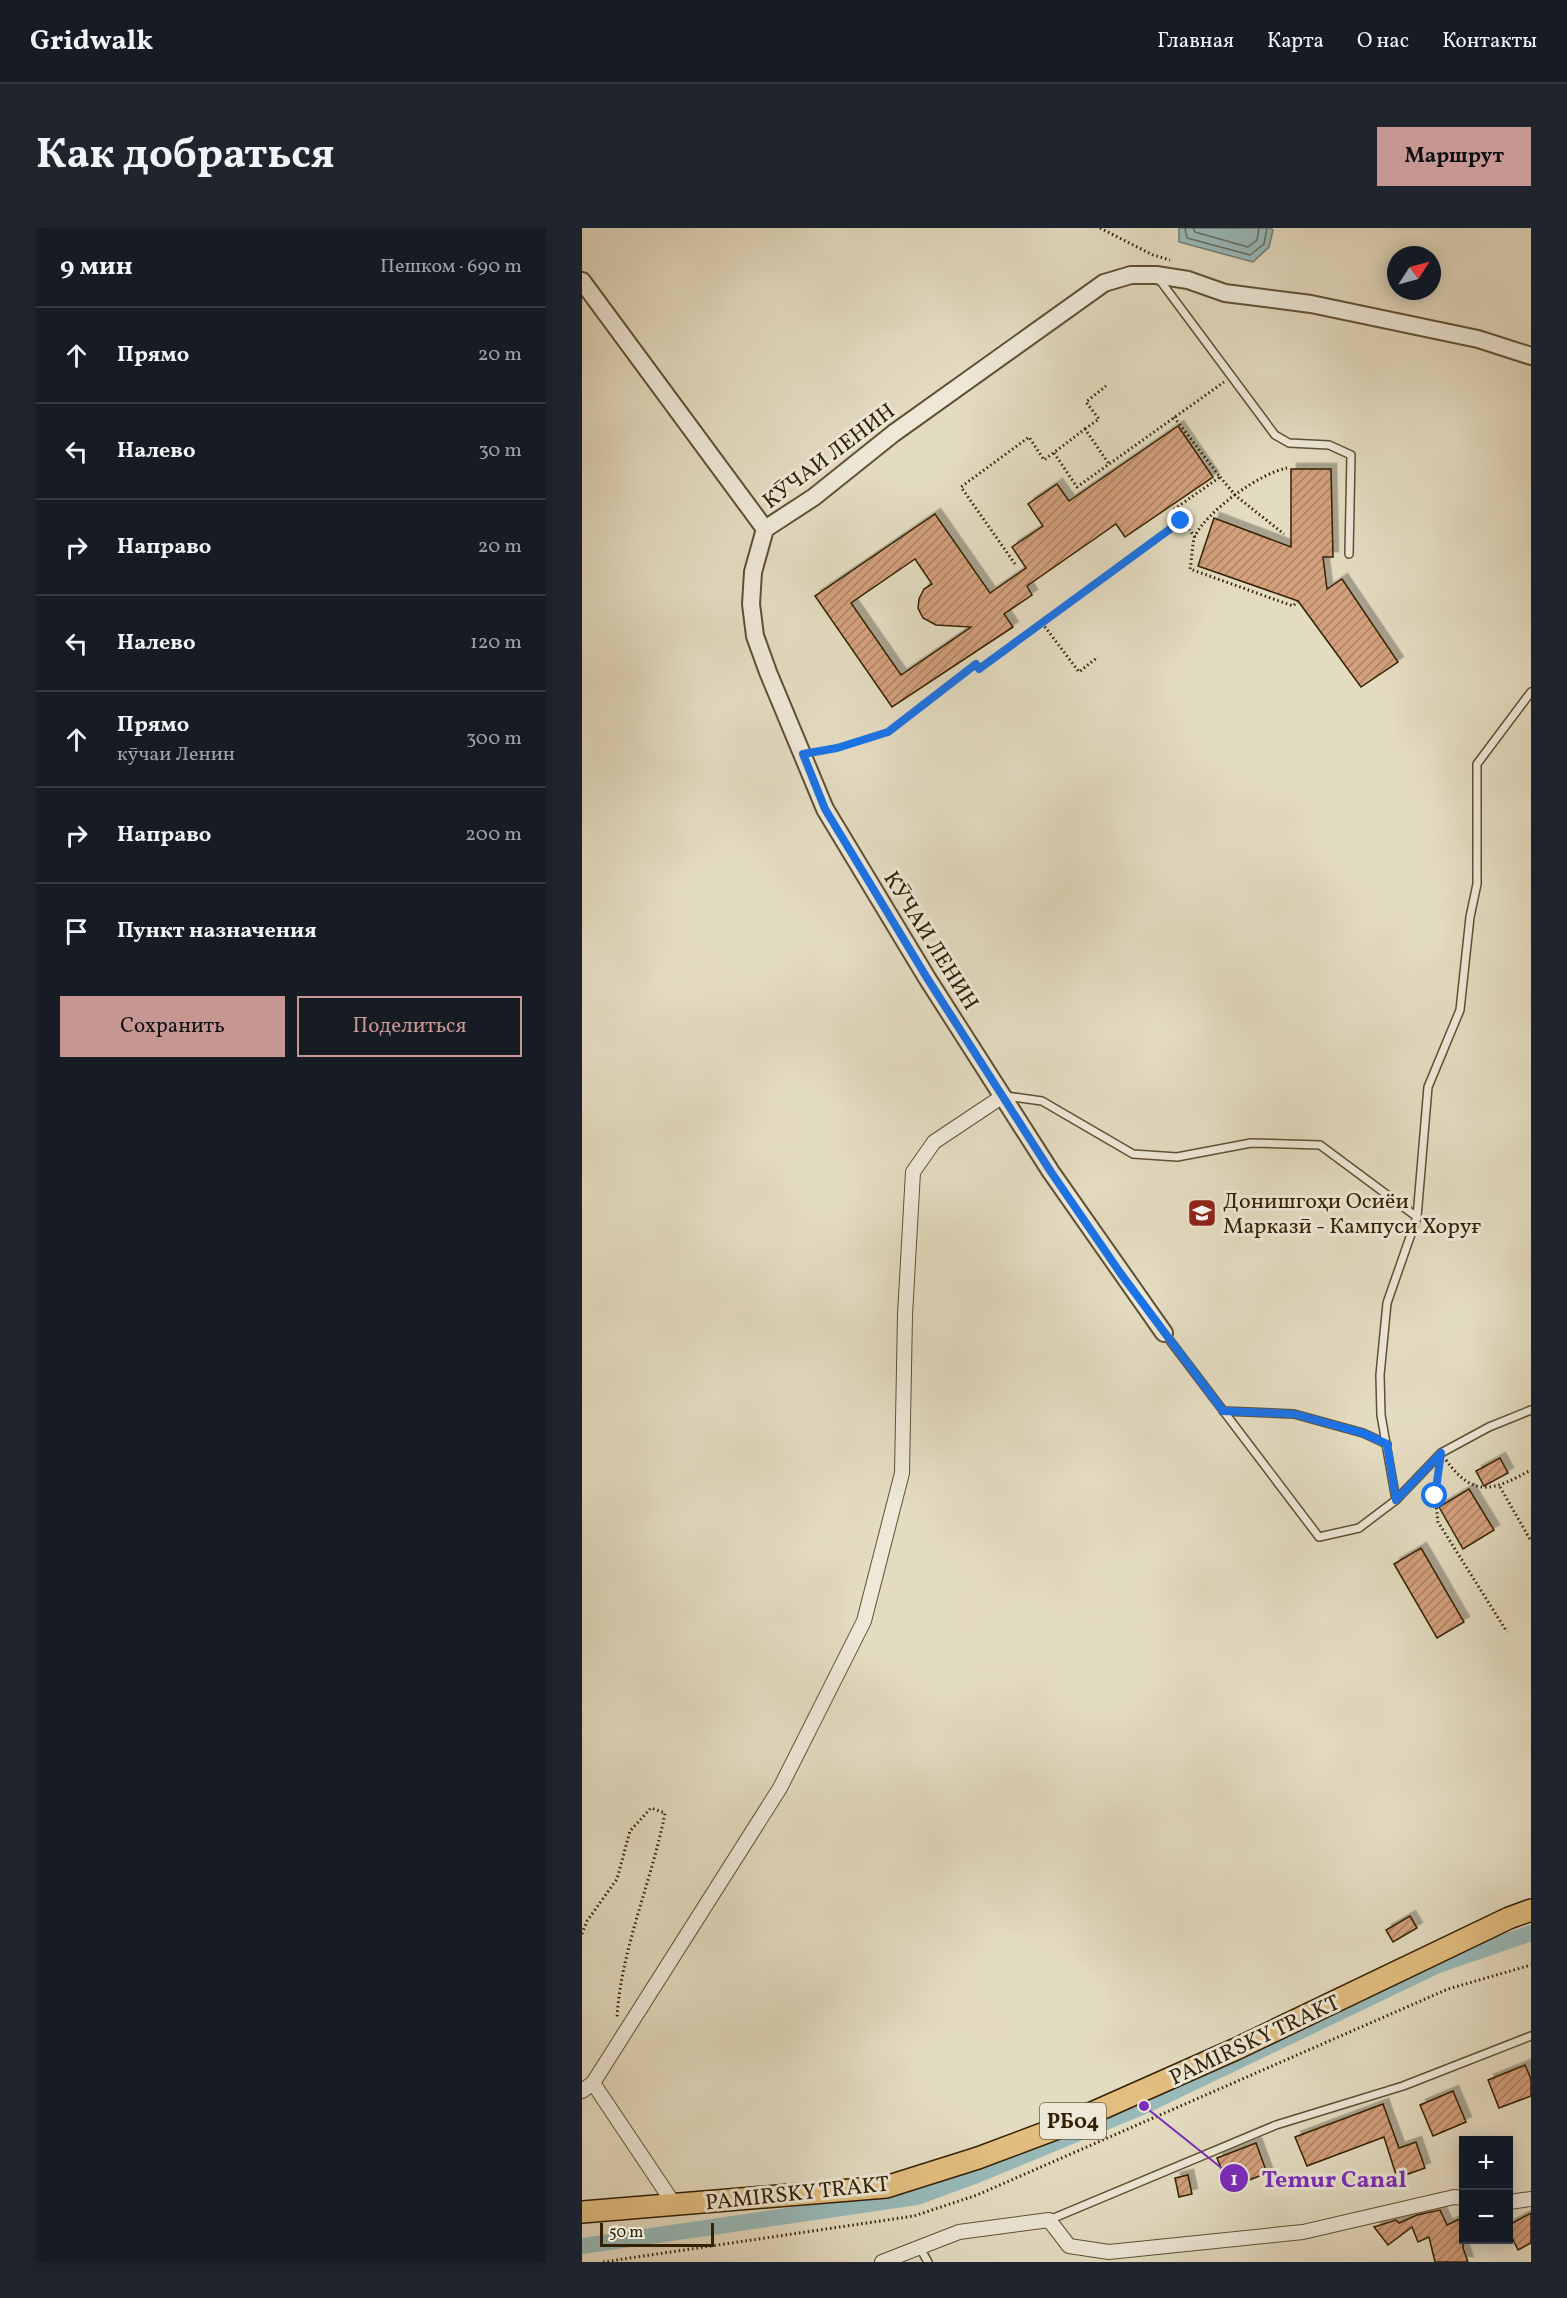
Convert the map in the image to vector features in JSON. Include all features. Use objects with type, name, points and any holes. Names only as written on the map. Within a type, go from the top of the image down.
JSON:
[{"type":"main road","name":"PAMIRSKY TRAKT","points":[[582,2212],[886,2187],[978,2158],[1058,2128],[1236,2049],[1509,1918],[1531,1910]]},
{"type":"street","name":"КӮЧАИ ЛЕНИН","points":[[1164,1333],[1051,1172],[927,978],[825,809],[755,636],[751,604],[753,572],[765,530],[814,496],[894,433],[1104,283],[1131,275],[1156,275],[1188,280],[1225,293],[1346,310],[1478,339],[1531,356]]},
{"type":"street","points":[[582,281],[765,530]]},
{"type":"street","points":[[674,2204],[587,2087],[616,2046],[780,1788],[864,1621],[902,1473],[905,1314],[913,1172],[934,1142],[1004,1096]]},
{"type":"street","points":[[882,2262],[959,2232],[1049,2220],[1069,2246],[1109,2252],[1303,2232],[1459,2198]]},
{"type":"street","points":[[1513,2201],[1531,2199]]},
{"type":"lane","points":[[1156,275],[1275,435],[1289,443],[1329,445],[1351,455],[1349,554]]},
{"type":"lane","points":[[1396,1500],[1381,1415],[1380,1375],[1387,1303],[1417,1217],[1428,1087],[1460,1010],[1470,917],[1477,884],[1478,764],[1531,692]]},
{"type":"lane","points":[[1004,1096],[1042,1101],[1133,1154],[1177,1157],[1251,1143],[1320,1145],[1417,1217]]},
{"type":"lane","points":[[1164,1333],[1319,1537],[1359,1528],[1396,1500],[1441,1453],[1489,1427],[1531,1410]]},
{"type":"lane","points":[[1223,1411],[1294,1414],[1363,1433],[1387,1444]]},
{"type":"lane","points":[[1049,2220],[1276,2125],[1403,2086],[1531,2036]]},
{"type":"lane","points":[[920,2247],[928,2262]]},
{"type":"path","points":[[1053,453],[1077,487],[1232,376]]},
{"type":"path","points":[[1015,564],[961,487],[1029,437],[1044,460],[1099,419],[1086,402],[1106,386]]},
{"type":"path","points":[[1174,417],[1236,496],[1284,534]]},
{"type":"path","points":[[1085,429],[1108,464]]},
{"type":"path","points":[[1287,468],[1274,471],[1210,515],[1195,537],[1190,569],[1293,606],[1299,600]]},
{"type":"path","points":[[1195,537],[1173,510],[1220,477]]},
{"type":"path","points":[[803,754],[837,748],[888,732],[976,664],[979,669],[1181,521]]},
{"type":"path","points":[[1042,623],[1078,672],[1098,657]]},
{"type":"path","points":[[1441,1453],[1457,1475],[1477,1487],[1500,1486],[1531,1470]]},
{"type":"path","points":[[1441,1453],[1435,1496],[1438,1522],[1508,1632]]},
{"type":"path","points":[[1500,1486],[1531,1541]]},
{"type":"path","points":[[582,1934],[587,1921],[617,1879],[630,1831],[651,1808],[665,1814],[657,1854],[618,1991],[616,2046]]},
{"type":"water","points":[[1179,228],[1270,228],[1273,230],[1269,247],[1253,262],[1179,242]]},
{"type":"building","points":[[1178,426],[1213,477],[1125,537],[1116,524],[1027,586],[1032,595],[1004,614],[1013,627],[892,707],[815,596],[935,514],[990,593],[1026,568],[1012,547],[1043,526],[1028,504],[1057,484],[1069,501]],"holes":[[[915,559],[932,584],[924,589],[919,599],[918,608],[923,618],[936,625],[971,627],[901,675],[851,603]]]},
{"type":"building","points":[[1291,469],[1331,469],[1333,557],[1323,557],[1327,589],[1342,579],[1398,662],[1361,687],[1298,601],[1198,566],[1214,518],[1291,547]]},
{"type":"building","points":[[1500,1458],[1508,1473],[1484,1486],[1476,1471]]},
{"type":"building","points":[[1469,1489],[1494,1530],[1463,1549],[1439,1507]]},
{"type":"building","points":[[1421,1548],[1464,1622],[1437,1638],[1394,1564]]},
{"type":"building","points":[[1410,1916],[1417,1928],[1393,1942],[1386,1930]]},
{"type":"building","points":[[1525,2065],[1531,2079],[1531,2096],[1499,2108],[1488,2080]]},
{"type":"building","points":[[1453,2091],[1466,2122],[1433,2136],[1420,2105]]},
{"type":"building","points":[[1383,2104],[1399,2148],[1416,2142],[1425,2168],[1397,2178],[1384,2137],[1307,2166],[1295,2137]]},
{"type":"building","points":[[1256,2143],[1267,2173],[1229,2188],[1217,2158]]},
{"type":"building","points":[[1188,2175],[1192,2194],[1179,2197],[1175,2178]]},
{"type":"building","points":[[1440,2210],[1447,2225],[1459,2219],[1459,2244],[1463,2244],[1468,2262],[1435,2262],[1429,2237],[1418,2242],[1412,2227],[1388,2245],[1374,2227],[1396,2220],[1399,2223],[1417,2215]]},
{"type":"building","points":[[1531,2213],[1531,2243],[1518,2250],[1513,2239],[1513,2223]]},
{"type":"waterway","points":[[582,2246],[917,2197],[977,2175],[1144,2106],[1436,1966],[1531,1933]]},
{"type":"place","name":"Донишгоҳи Осиёи Марказӣ - Кампуси Хоруғ","points":[[1202,1213]]},
{"type":"place","name":"Temur Canal","points":[[1144,2106]]},
{"type":"route","points":[[1181,521],[979,669],[976,664],[888,732],[837,748],[803,754],[825,809],[927,978],[1051,1172],[1121,1274],[1223,1411],[1294,1414],[1363,1433],[1387,1444],[1396,1500],[1441,1453],[1435,1496]]}]
